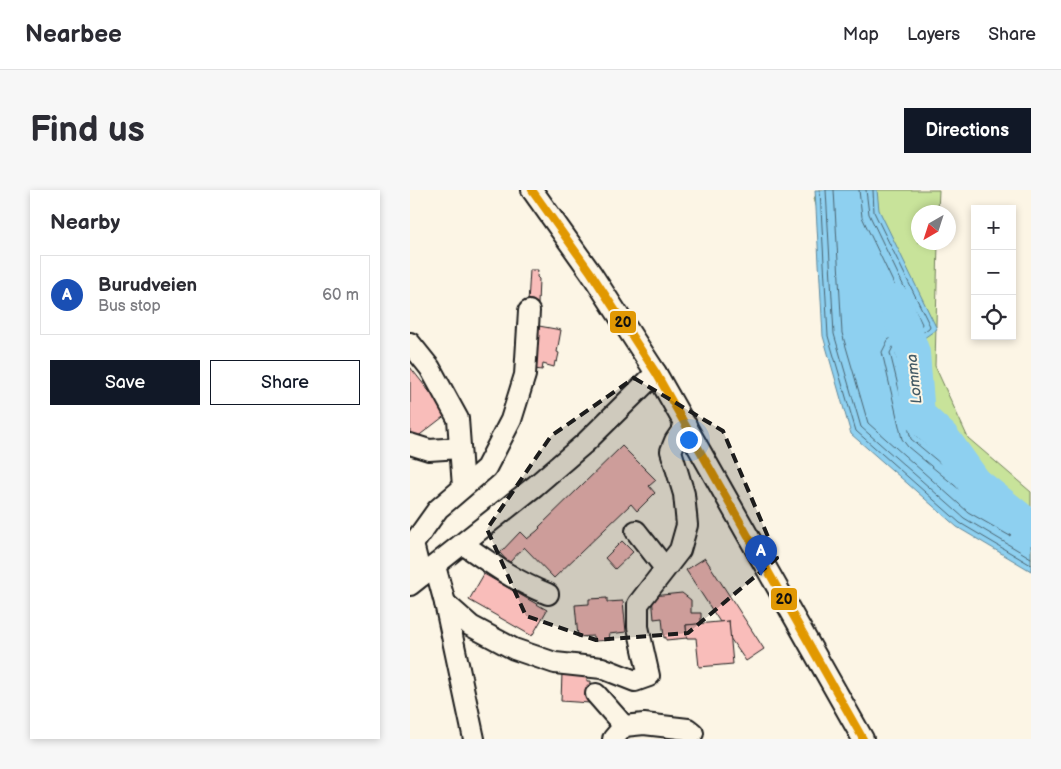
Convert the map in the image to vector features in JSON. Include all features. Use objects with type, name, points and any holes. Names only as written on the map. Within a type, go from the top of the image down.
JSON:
[{"type":"street","points":[[532,190],[591,273],[656,372],[863,739]]},
{"type":"street","points":[[529,311],[525,375],[511,420],[486,468],[438,509],[413,544],[422,576],[445,603],[471,626],[514,649],[555,663],[602,668],[635,681],[649,676],[638,627],[638,604],[680,550],[687,525],[684,494],[671,451],[675,441],[686,425]]},
{"type":"street","points":[[410,343],[430,368],[458,419],[463,487]]},
{"type":"street","points":[[422,576],[585,443],[656,372]]},
{"type":"street","points":[[410,444],[428,450],[460,448]]},
{"type":"street","points":[[636,531],[665,568]]},
{"type":"street","points":[[463,544],[504,573],[548,594]]},
{"type":"street","points":[[445,603],[474,739]]},
{"type":"street","points":[[596,694],[619,732],[644,724],[688,729],[693,733]]},
{"type":"highlighted area","points":[[634,378],[723,431],[777,558],[688,633],[596,640],[526,616],[487,529],[551,436]]},
{"type":"green space","points":[[818,190],[939,190],[938,205],[911,205],[911,250],[938,250],[935,366],[968,438],[1031,492],[1031,566],[884,416],[814,199]]},
{"type":"water","points":[[815,190],[877,190],[879,210],[937,329],[901,354],[919,432],[1031,524],[1031,571],[957,527],[851,434],[823,336]]},
{"type":"building","points":[[530,270],[538,270],[538,304],[528,303]]},
{"type":"building","points":[[539,326],[561,330],[557,362],[555,361],[554,367],[543,364],[542,370],[527,368]]},
{"type":"building","points":[[410,367],[447,414],[412,441],[410,438]]},
{"type":"building","points":[[622,446],[656,480],[649,486],[655,493],[637,511],[631,504],[554,578],[524,547],[509,563],[500,553],[520,532],[527,539],[537,531]]},
{"type":"building","points":[[622,541],[633,552],[615,569],[605,558]]},
{"type":"building","points":[[705,558],[764,649],[746,661],[730,638],[729,621],[720,622],[686,570]]},
{"type":"building","points":[[484,574],[547,610],[532,636],[469,600]]},
{"type":"building","points":[[682,593],[691,600],[691,613],[701,613],[701,624],[686,625],[687,638],[666,640],[666,637],[664,638],[662,618],[654,619],[652,596]]},
{"type":"building","points":[[607,598],[607,602],[623,601],[626,632],[609,634],[610,640],[594,641],[593,636],[578,637],[575,605],[589,604],[589,599]]},
{"type":"building","points":[[729,621],[733,664],[699,667],[696,638],[687,638],[686,625]]},
{"type":"building","points":[[562,673],[587,674],[587,681],[591,681],[590,703],[561,701]]},
{"type":"waterway","name":"Lomma","points":[[895,302],[913,353],[918,415],[942,437],[975,483],[1031,528]]},
{"type":"transit line","name":"20","points":[[532,190],[591,273],[656,373],[863,739]]},
{"type":"place","name":"Burudveien","points":[[761,576]]}]
